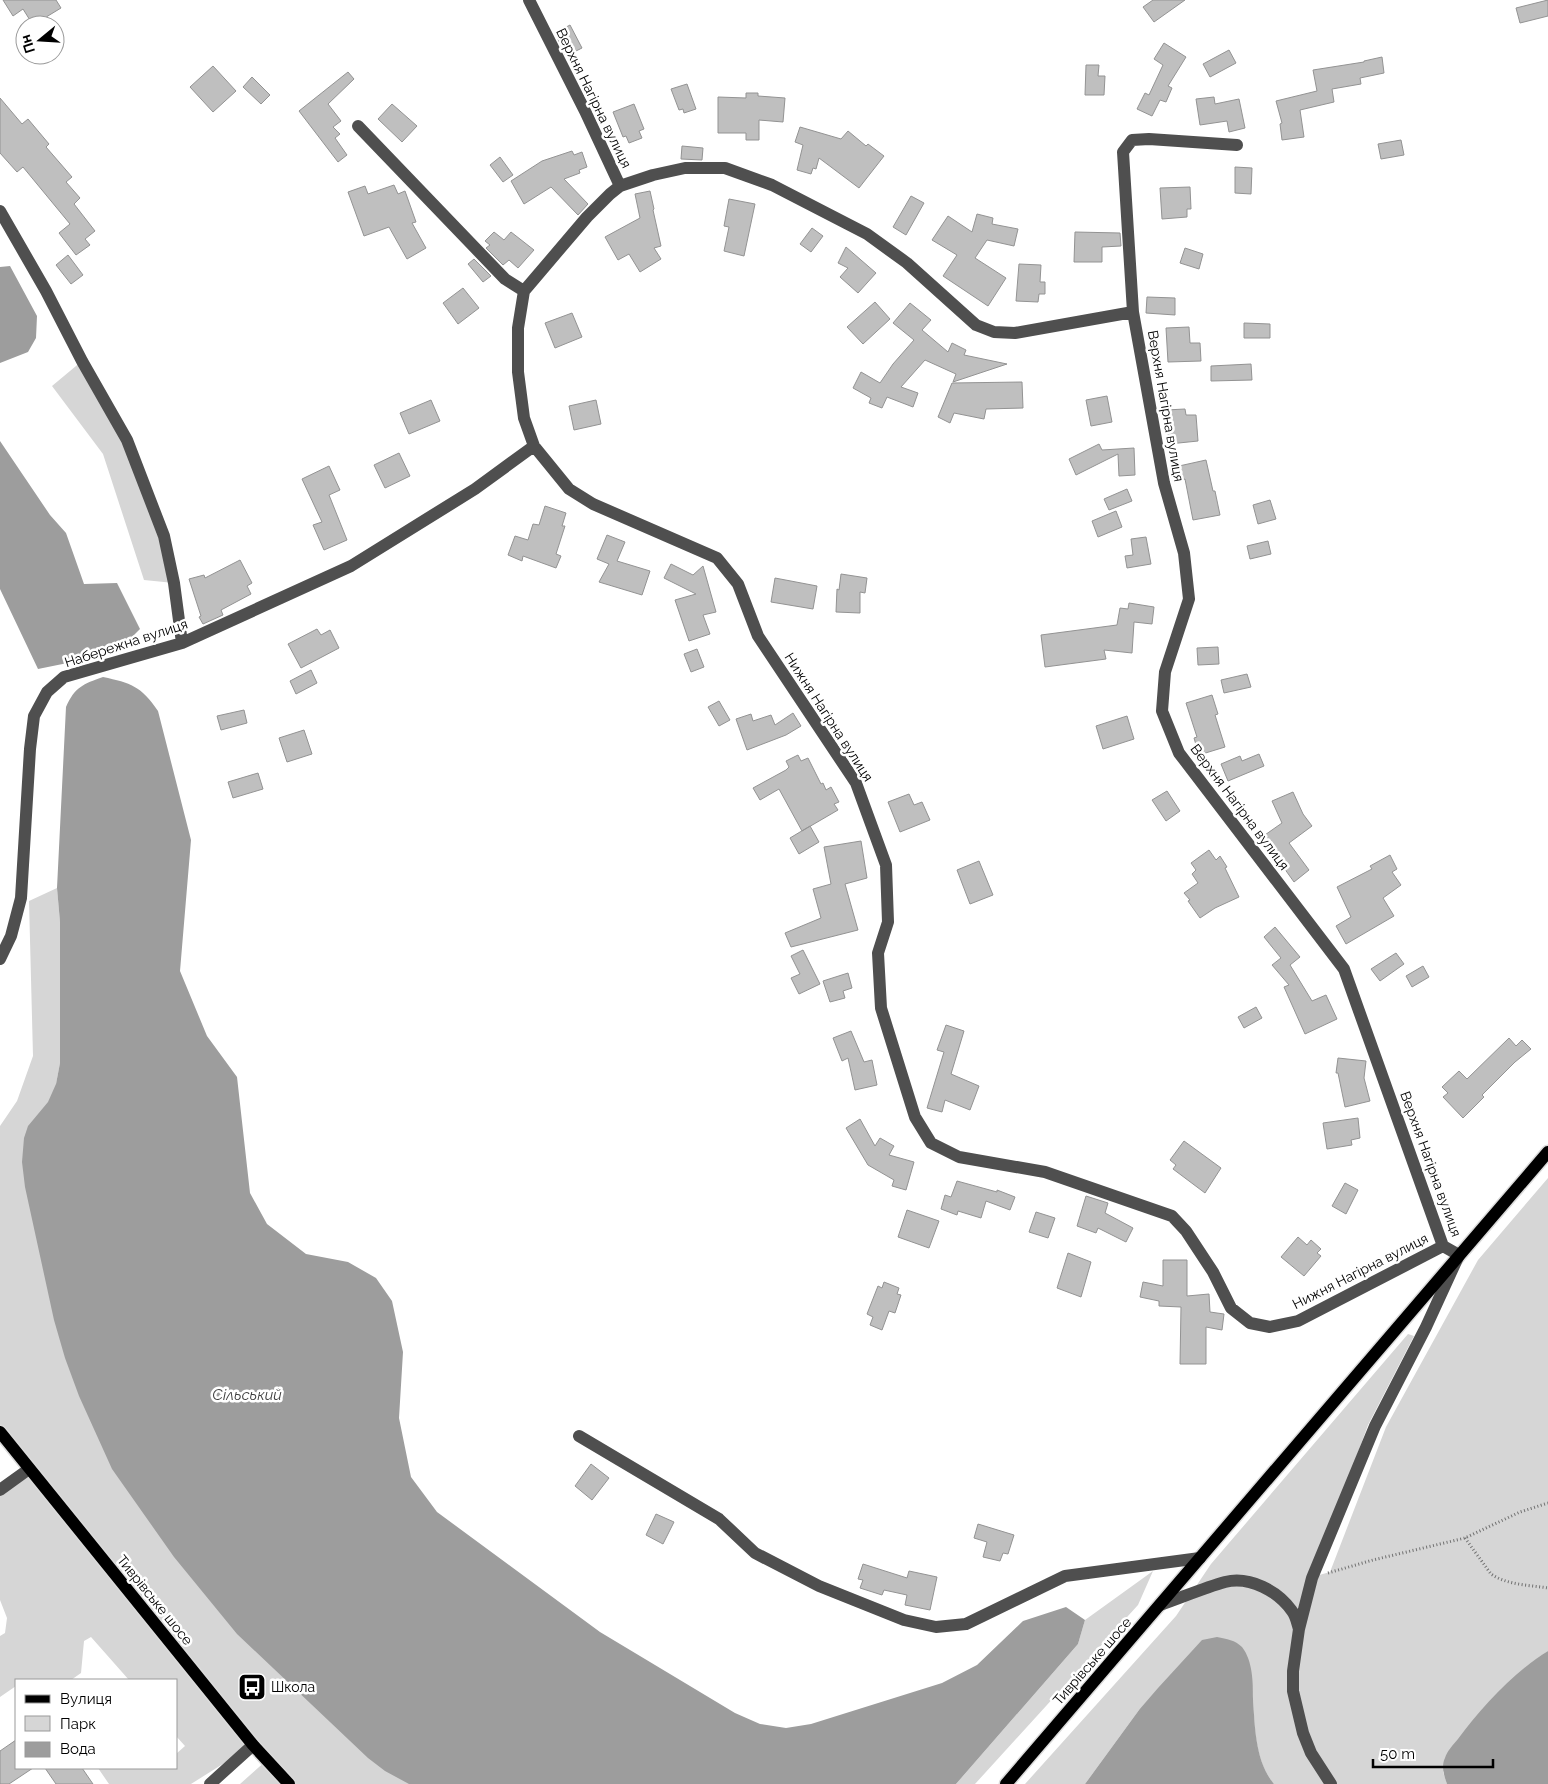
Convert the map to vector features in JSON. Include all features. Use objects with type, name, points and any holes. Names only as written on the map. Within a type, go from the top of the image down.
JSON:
[{"type":"main road","name":"Верхня Нагірна вулиця","points":[[1200,1558],[1548,1152]]},
{"type":"main road","name":"Тиврівське шосе","points":[[0,1432],[253,1745],[289,1784]]},
{"type":"main road","name":"Тиврівське шосе","points":[[1006,1784],[1200,1558]]},
{"type":"street","name":"Верхня Нагірна вулиця","points":[[529,0],[585,111],[620,186],[685,168],[725,168],[772,185],[866,234],[907,263],[976,325],[994,332],[1015,333],[1133,312]]},
{"type":"street","points":[[358,126],[506,279],[524,291],[587,217],[620,186]]},
{"type":"street","name":"Верхня Нагірна вулиця","points":[[1237,145],[1149,138],[1132,140],[1123,152],[1133,312],[1164,483],[1184,553],[1189,598],[1165,672],[1162,712],[1179,753],[1344,969],[1443,1246],[1459,1254]]},
{"type":"street","points":[[0,210],[126,440],[164,536],[174,583],[182,643]]},
{"type":"street","name":"Нижня Нагірна вулиця","points":[[524,291],[518,328],[518,372],[524,418],[534,446],[569,489],[593,504],[717,558],[738,584],[758,636],[856,783],[886,865],[888,922],[878,953],[881,1008],[916,1117],[931,1143],[959,1157],[1045,1172],[1172,1216],[1186,1231],[1213,1272],[1231,1308],[1250,1323],[1270,1327],[1298,1321],[1443,1246]]},
{"type":"street","name":"Набережна вулиця","points":[[0,959],[11,936],[21,898],[30,749],[34,716],[47,692],[64,677],[182,643],[351,566],[475,489],[534,446]]},
{"type":"street","points":[[1331,1784],[1311,1753],[1296,1710],[1293,1692],[1293,1671],[1300,1629],[1312,1578],[1375,1426],[1426,1327],[1459,1254]]},
{"type":"street","points":[[580,1436],[719,1519],[755,1553],[819,1586],[904,1620],[936,1627],[966,1624],[1065,1576],[1200,1558]]},
{"type":"street","points":[[0,1490],[29,1469]]},
{"type":"street","points":[[1160,1605],[1226,1582],[1238,1580],[1268,1589],[1283,1600],[1294,1613],[1300,1629]]},
{"type":"street","points":[[210,1784],[253,1745]]},
{"type":"path","points":[[1312,1578],[1372,1560],[1465,1538],[1520,1512],[1548,1503]]},
{"type":"path","points":[[1465,1538],[1491,1574],[1506,1581],[1548,1588]]},
{"type":"green space","points":[[82,361],[127,440],[174,583],[144,580],[103,454],[52,386]]},
{"type":"green space","points":[[57,888],[60,922],[60,1063],[56,1084],[445,1784],[240,1784],[267,1760],[253,1745],[191,1784],[109,1784],[99,1769],[178,1769],[178,1752],[185,1746],[178,1738],[178,1679],[128,1679],[91,1637],[84,1641],[81,1673],[72,1679],[15,1679],[15,1687],[0,1697],[0,1636],[5,1633],[7,1618],[0,1600],[0,1490],[29,1469],[0,1432],[0,1126],[17,1101],[33,1056],[29,901]]},
{"type":"green space","points":[[1548,1178],[1548,1651],[1539,1657],[1443,1772],[1447,1784],[1274,1784],[1265,1770],[1259,1755],[1250,1671],[1246,1655],[1139,1710],[1085,1784],[1025,1784],[1176,1616],[1211,1564],[1408,1334],[1414,1336],[1368,1425],[1312,1577],[1330,1572],[1386,1427],[1478,1260]]},
{"type":"green space","points":[[1153,1571],[1138,1605],[975,1784],[956,1784],[1078,1644],[1085,1620]]},
{"type":"water","points":[[10,266],[37,316],[36,338],[28,352],[0,363],[0,267]]},
{"type":"water","points":[[0,441],[50,515],[66,533],[84,584],[117,583],[140,629],[132,637],[97,657],[38,669],[0,589]]},
{"type":"water","name":"Сільський","points":[[103,677],[121,681],[135,687],[146,696],[158,711],[191,840],[180,971],[207,1036],[237,1077],[250,1193],[267,1224],[306,1254],[348,1262],[376,1278],[392,1301],[403,1352],[399,1418],[411,1477],[437,1512],[600,1632],[735,1713],[760,1724],[786,1728],[811,1724],[942,1683],[977,1665],[1023,1621],[1066,1607],[1085,1620],[1078,1644],[956,1784],[409,1784],[385,1771],[368,1758],[237,1634],[174,1557],[112,1469],[79,1396],[54,1320],[25,1187],[22,1162],[24,1138],[28,1126],[48,1102],[56,1084],[60,1063],[60,922],[57,888],[66,707],[80,687]]},
{"type":"water","points":[[1217,1637],[1237,1643],[1246,1653],[1252,1679],[1257,1743],[1263,1765],[1274,1784],[1085,1784],[1139,1710],[1158,1688],[1202,1640]]},
{"type":"water","points":[[1548,1651],[1548,1784],[1447,1784],[1443,1764],[1450,1748],[1477,1715],[1511,1679]]},
{"type":"building","points":[[3,0],[56,0],[61,8],[49,15],[27,15],[23,9],[13,16]]},
{"type":"building","points":[[1153,0],[1185,0],[1154,22],[1143,7]]},
{"type":"building","points":[[1548,0],[1548,16],[1520,23],[1516,8]]},
{"type":"building","points":[[570,25],[582,48],[566,56],[555,33]]},
{"type":"building","points":[[1164,43],[1186,57],[1168,86],[1172,88],[1166,102],[1160,100],[1152,116],[1137,109],[1145,93],[1149,95],[1163,65],[1154,59]]},
{"type":"building","points":[[1229,50],[1236,63],[1210,77],[1203,64]]},
{"type":"building","points":[[1382,57],[1384,73],[1360,78],[1361,84],[1332,89],[1334,102],[1300,110],[1304,137],[1282,140],[1280,124],[1282,123],[1276,101],[1317,91],[1313,70],[1364,62]]},
{"type":"building","points":[[1086,65],[1099,65],[1098,76],[1105,76],[1104,95],[1085,95]]},
{"type":"building","points":[[213,66],[236,91],[213,112],[190,87]]},
{"type":"building","points":[[348,72],[354,79],[328,104],[341,121],[333,127],[340,134],[335,138],[347,155],[338,162],[299,111]]},
{"type":"building","points":[[252,77],[270,95],[261,104],[243,87]]},
{"type":"building","points":[[687,84],[696,109],[684,113],[683,109],[679,110],[671,89]]},
{"type":"building","points":[[746,93],[758,93],[758,96],[785,98],[783,122],[759,120],[759,140],[746,140],[746,133],[718,133],[718,97],[746,98]]},
{"type":"building","points":[[1214,97],[1215,104],[1239,99],[1245,128],[1229,132],[1227,121],[1200,125],[1196,99]]},
{"type":"building","points":[[0,98],[22,124],[28,119],[49,144],[46,147],[72,177],[66,182],[80,198],[74,204],[95,231],[85,239],[90,245],[76,255],[59,233],[70,224],[23,167],[17,172],[0,153]]},
{"type":"building","points":[[392,104],[417,126],[402,142],[378,119]]},
{"type":"building","points":[[634,104],[644,129],[639,131],[642,138],[629,143],[626,136],[623,137],[613,112]]},
{"type":"building","points":[[800,127],[841,139],[848,131],[866,146],[868,144],[884,156],[859,188],[819,158],[816,169],[813,168],[811,174],[797,170],[803,145],[795,142]]},
{"type":"building","points":[[1401,140],[1404,155],[1381,159],[1378,144]]},
{"type":"building","points":[[682,146],[703,148],[702,160],[681,159]]},
{"type":"building","points":[[572,151],[574,155],[582,152],[587,167],[579,170],[580,173],[564,179],[588,204],[578,215],[551,187],[524,204],[511,181],[542,161]]},
{"type":"building","points":[[500,157],[513,175],[503,182],[490,165]]},
{"type":"building","points":[[1235,167],[1252,168],[1251,194],[1235,193]]},
{"type":"building","points":[[394,185],[398,194],[405,191],[416,222],[412,223],[426,248],[407,259],[389,227],[364,236],[348,192],[365,186],[368,194]]},
{"type":"building","points":[[1190,187],[1191,209],[1187,209],[1187,217],[1162,219],[1160,188]]},
{"type":"building","points":[[650,191],[661,246],[654,248],[661,259],[640,272],[629,254],[618,260],[605,237],[640,218],[635,194]]},
{"type":"building","points":[[911,196],[924,203],[906,235],[893,227]]},
{"type":"building","points":[[729,199],[755,204],[744,256],[724,251],[729,227],[724,226]]},
{"type":"building","points":[[977,214],[993,218],[992,224],[1018,229],[1014,246],[987,240],[975,258],[1006,278],[988,306],[943,276],[957,255],[932,240],[948,216],[972,232]]},
{"type":"building","points":[[812,228],[823,236],[811,252],[800,244]]},
{"type":"building","points":[[494,232],[504,240],[511,232],[534,250],[518,268],[509,260],[503,265],[486,248],[490,245],[485,241]]},
{"type":"building","points":[[1075,232],[1120,233],[1121,246],[1102,247],[1102,262],[1074,262]]},
{"type":"building","points":[[846,247],[876,273],[858,293],[840,277],[848,268],[838,263]]},
{"type":"building","points":[[1185,248],[1203,254],[1199,269],[1180,263]]},
{"type":"building","points":[[68,255],[83,275],[71,284],[56,265]]},
{"type":"building","points":[[474,259],[491,276],[483,282],[468,264]]},
{"type":"building","points":[[1019,264],[1041,265],[1040,282],[1045,282],[1045,294],[1039,294],[1038,302],[1016,301]]},
{"type":"building","points":[[463,288],[479,308],[458,324],[443,303]]},
{"type":"building","points":[[1147,297],[1175,298],[1175,315],[1146,313]]},
{"type":"building","points":[[875,302],[890,319],[863,344],[847,327]]},
{"type":"building","points":[[910,303],[931,320],[922,330],[948,352],[952,343],[966,350],[964,355],[1007,364],[953,382],[956,374],[925,360],[901,387],[918,393],[913,407],[887,397],[882,408],[869,403],[871,398],[853,388],[861,372],[880,383],[893,364],[914,340],[893,323]]},
{"type":"building","points":[[572,313],[582,337],[555,348],[545,323]]},
{"type":"building","points":[[1244,323],[1270,324],[1270,338],[1244,338]]},
{"type":"building","points":[[1189,327],[1190,343],[1200,343],[1201,361],[1168,362],[1166,328]]},
{"type":"building","points":[[1251,364],[1252,380],[1211,381],[1211,366]]},
{"type":"building","points":[[1022,382],[1023,408],[986,409],[984,419],[954,413],[950,423],[938,417],[952,383]]},
{"type":"building","points":[[1107,396],[1112,422],[1091,426],[1086,400]]},
{"type":"building","points":[[431,400],[440,421],[409,434],[400,413]]},
{"type":"building","points":[[596,400],[601,424],[574,430],[569,406]]},
{"type":"building","points":[[1185,409],[1186,415],[1196,415],[1198,441],[1169,444],[1166,410]]},
{"type":"building","points":[[1099,444],[1102,450],[1134,448],[1135,475],[1119,476],[1118,454],[1076,475],[1069,459]]},
{"type":"building","points":[[399,453],[410,476],[385,488],[374,465]]},
{"type":"building","points":[[1206,460],[1220,515],[1193,520],[1185,479],[1182,480],[1179,466]]},
{"type":"building","points":[[329,466],[340,490],[329,495],[347,540],[324,550],[313,525],[322,522],[302,479]]},
{"type":"building","points":[[1127,489],[1132,501],[1109,510],[1104,499]]},
{"type":"building","points":[[1270,500],[1276,519],[1258,524],[1253,505]]},
{"type":"building","points":[[545,506],[566,513],[562,526],[565,526],[556,554],[561,556],[556,568],[523,556],[522,561],[508,555],[515,536],[528,540],[533,524],[539,525]]},
{"type":"building","points":[[1116,511],[1122,527],[1098,537],[1092,521]]},
{"type":"building","points":[[607,535],[625,542],[617,561],[650,571],[642,595],[599,582],[609,564],[597,559]]},
{"type":"building","points":[[1146,537],[1151,564],[1127,568],[1125,556],[1133,555],[1131,539]]},
{"type":"building","points":[[1268,541],[1271,554],[1250,559],[1247,546]]},
{"type":"building","points":[[240,560],[252,583],[247,586],[251,594],[221,610],[223,615],[203,624],[199,617],[201,616],[189,579],[204,575],[205,578]]},
{"type":"building","points":[[671,564],[693,575],[703,566],[716,612],[703,615],[710,634],[689,641],[675,600],[696,594],[664,578]]},
{"type":"building","points":[[841,574],[867,578],[865,593],[860,592],[860,613],[836,612],[837,589],[839,590]]},
{"type":"building","points":[[775,578],[817,586],[813,609],[771,602]]},
{"type":"building","points":[[1129,603],[1154,607],[1152,624],[1134,622],[1132,653],[1104,650],[1106,659],[1045,667],[1041,635],[1117,625],[1120,608],[1128,609]]},
{"type":"building","points":[[317,629],[321,635],[330,630],[339,648],[301,668],[288,644]]},
{"type":"building","points":[[1218,647],[1219,664],[1198,665],[1197,648]]},
{"type":"building","points":[[697,649],[704,667],[691,672],[684,654]]},
{"type":"building","points":[[311,670],[317,683],[296,694],[290,681]]},
{"type":"building","points":[[1247,674],[1251,687],[1224,693],[1221,680]]},
{"type":"building","points":[[1212,695],[1218,714],[1215,715],[1225,747],[1199,755],[1194,738],[1197,737],[1186,703]]},
{"type":"building","points":[[719,701],[730,720],[719,726],[708,707]]},
{"type":"building","points":[[244,710],[247,723],[221,730],[217,716]]},
{"type":"building","points":[[793,713],[801,726],[786,735],[747,750],[736,719],[751,714],[753,721],[771,715],[775,725]]},
{"type":"building","points":[[1127,716],[1134,739],[1103,749],[1096,726]]},
{"type":"building","points":[[304,730],[312,754],[287,762],[279,738]]},
{"type":"building","points":[[1259,754],[1264,766],[1228,781],[1221,764],[1240,756],[1242,761]]},
{"type":"building","points":[[798,755],[801,761],[808,758],[821,784],[823,783],[826,790],[831,787],[839,802],[834,804],[838,810],[802,831],[779,789],[760,800],[753,788],[786,770],[789,767],[786,761]]},
{"type":"building","points":[[258,773],[263,789],[233,798],[228,782]]},
{"type":"building","points":[[1167,791],[1180,811],[1166,821],[1152,800]]},
{"type":"building","points":[[1293,792],[1303,814],[1312,826],[1289,843],[1309,870],[1294,882],[1262,837],[1282,823],[1272,801]]},
{"type":"building","points":[[909,794],[914,805],[922,802],[930,820],[900,832],[888,802]]},
{"type":"building","points":[[810,826],[819,842],[799,854],[790,838]]},
{"type":"building","points":[[861,841],[867,878],[845,884],[858,930],[791,947],[785,933],[821,918],[813,889],[831,884],[824,847]]},
{"type":"building","points":[[1209,850],[1216,860],[1220,856],[1227,867],[1225,868],[1239,897],[1215,908],[1200,918],[1184,893],[1198,883],[1192,874],[1196,870],[1191,863]]},
{"type":"building","points":[[1390,855],[1397,869],[1392,872],[1401,885],[1383,898],[1394,916],[1346,944],[1336,926],[1351,917],[1337,887],[1372,869],[1370,866]]},
{"type":"building","points":[[979,861],[993,895],[970,904],[957,870]]},
{"type":"building","points":[[1275,927],[1300,957],[1290,965],[1312,1001],[1326,995],[1337,1019],[1305,1034],[1284,987],[1289,985],[1272,965],[1281,958],[1264,937]]},
{"type":"building","points":[[803,950],[820,984],[799,994],[791,978],[800,974],[791,956]]},
{"type":"building","points":[[1396,953],[1404,964],[1380,981],[1371,969]]},
{"type":"building","points":[[1423,966],[1429,977],[1412,987],[1406,976]]},
{"type":"building","points":[[848,973],[852,988],[843,991],[845,998],[830,1002],[823,981]]},
{"type":"building","points":[[1256,1007],[1262,1018],[1244,1028],[1238,1017]]},
{"type":"building","points":[[946,1025],[964,1031],[951,1074],[979,1086],[970,1110],[945,1100],[942,1112],[927,1108],[944,1052],[937,1050]]},
{"type":"building","points":[[851,1031],[864,1062],[872,1060],[877,1085],[855,1090],[848,1058],[842,1061],[833,1038]]},
{"type":"building","points":[[1509,1038],[1516,1046],[1522,1040],[1531,1049],[1482,1095],[1484,1097],[1463,1118],[1443,1097],[1448,1093],[1442,1087],[1459,1071],[1467,1079]]},
{"type":"building","points":[[1338,1058],[1366,1061],[1364,1078],[1370,1101],[1345,1107],[1338,1073],[1336,1073]]},
{"type":"building","points":[[1358,1118],[1360,1138],[1351,1140],[1352,1145],[1327,1149],[1323,1123]]},
{"type":"building","points":[[860,1119],[875,1146],[880,1138],[894,1146],[889,1155],[914,1162],[906,1190],[892,1186],[894,1180],[868,1165],[846,1128]]},
{"type":"building","points":[[1184,1141],[1221,1168],[1205,1193],[1173,1169],[1176,1165],[1170,1160]]},
{"type":"building","points":[[957,1181],[997,1192],[997,1190],[1015,1197],[1010,1210],[986,1201],[981,1218],[958,1211],[957,1215],[941,1209],[945,1195],[951,1197]]},
{"type":"building","points":[[1345,1183],[1358,1190],[1346,1214],[1332,1206]]},
{"type":"building","points":[[1086,1196],[1108,1203],[1105,1213],[1133,1228],[1126,1242],[1098,1228],[1096,1233],[1077,1226]]},
{"type":"building","points":[[907,1210],[939,1221],[929,1248],[898,1237]]},
{"type":"building","points":[[1036,1212],[1055,1218],[1048,1238],[1029,1232]]},
{"type":"building","points":[[1298,1237],[1307,1245],[1311,1240],[1321,1249],[1317,1253],[1321,1256],[1304,1276],[1281,1257]]},
{"type":"building","points":[[1068,1253],[1091,1262],[1081,1297],[1057,1288]]},
{"type":"building","points":[[1163,1260],[1187,1260],[1187,1296],[1209,1294],[1210,1312],[1224,1314],[1222,1330],[1206,1327],[1206,1364],[1180,1364],[1181,1307],[1159,1306],[1159,1301],[1140,1297],[1143,1282],[1163,1286]]},
{"type":"building","points":[[884,1282],[899,1288],[897,1294],[901,1295],[895,1313],[889,1311],[882,1330],[870,1325],[873,1317],[867,1314],[878,1286],[882,1288]]},
{"type":"building","points":[[591,1464],[609,1478],[592,1500],[575,1486]]},
{"type":"building","points":[[656,1514],[674,1522],[663,1544],[646,1535]]},
{"type":"building","points":[[978,1524],[1014,1535],[1008,1554],[1003,1553],[1000,1561],[983,1557],[987,1542],[974,1538]]},
{"type":"building","points":[[863,1564],[907,1578],[909,1571],[937,1577],[930,1610],[905,1605],[907,1595],[884,1590],[882,1595],[860,1588],[863,1580],[858,1579]]},
{"type":"building","points":[[15,1741],[15,1769],[32,1769],[9,1784],[0,1784],[0,1751]]},
{"type":"building","points":[[46,1769],[83,1769],[93,1784],[56,1784]]},
{"type":"place","name":"Школа","points":[[252,1687]]}]
